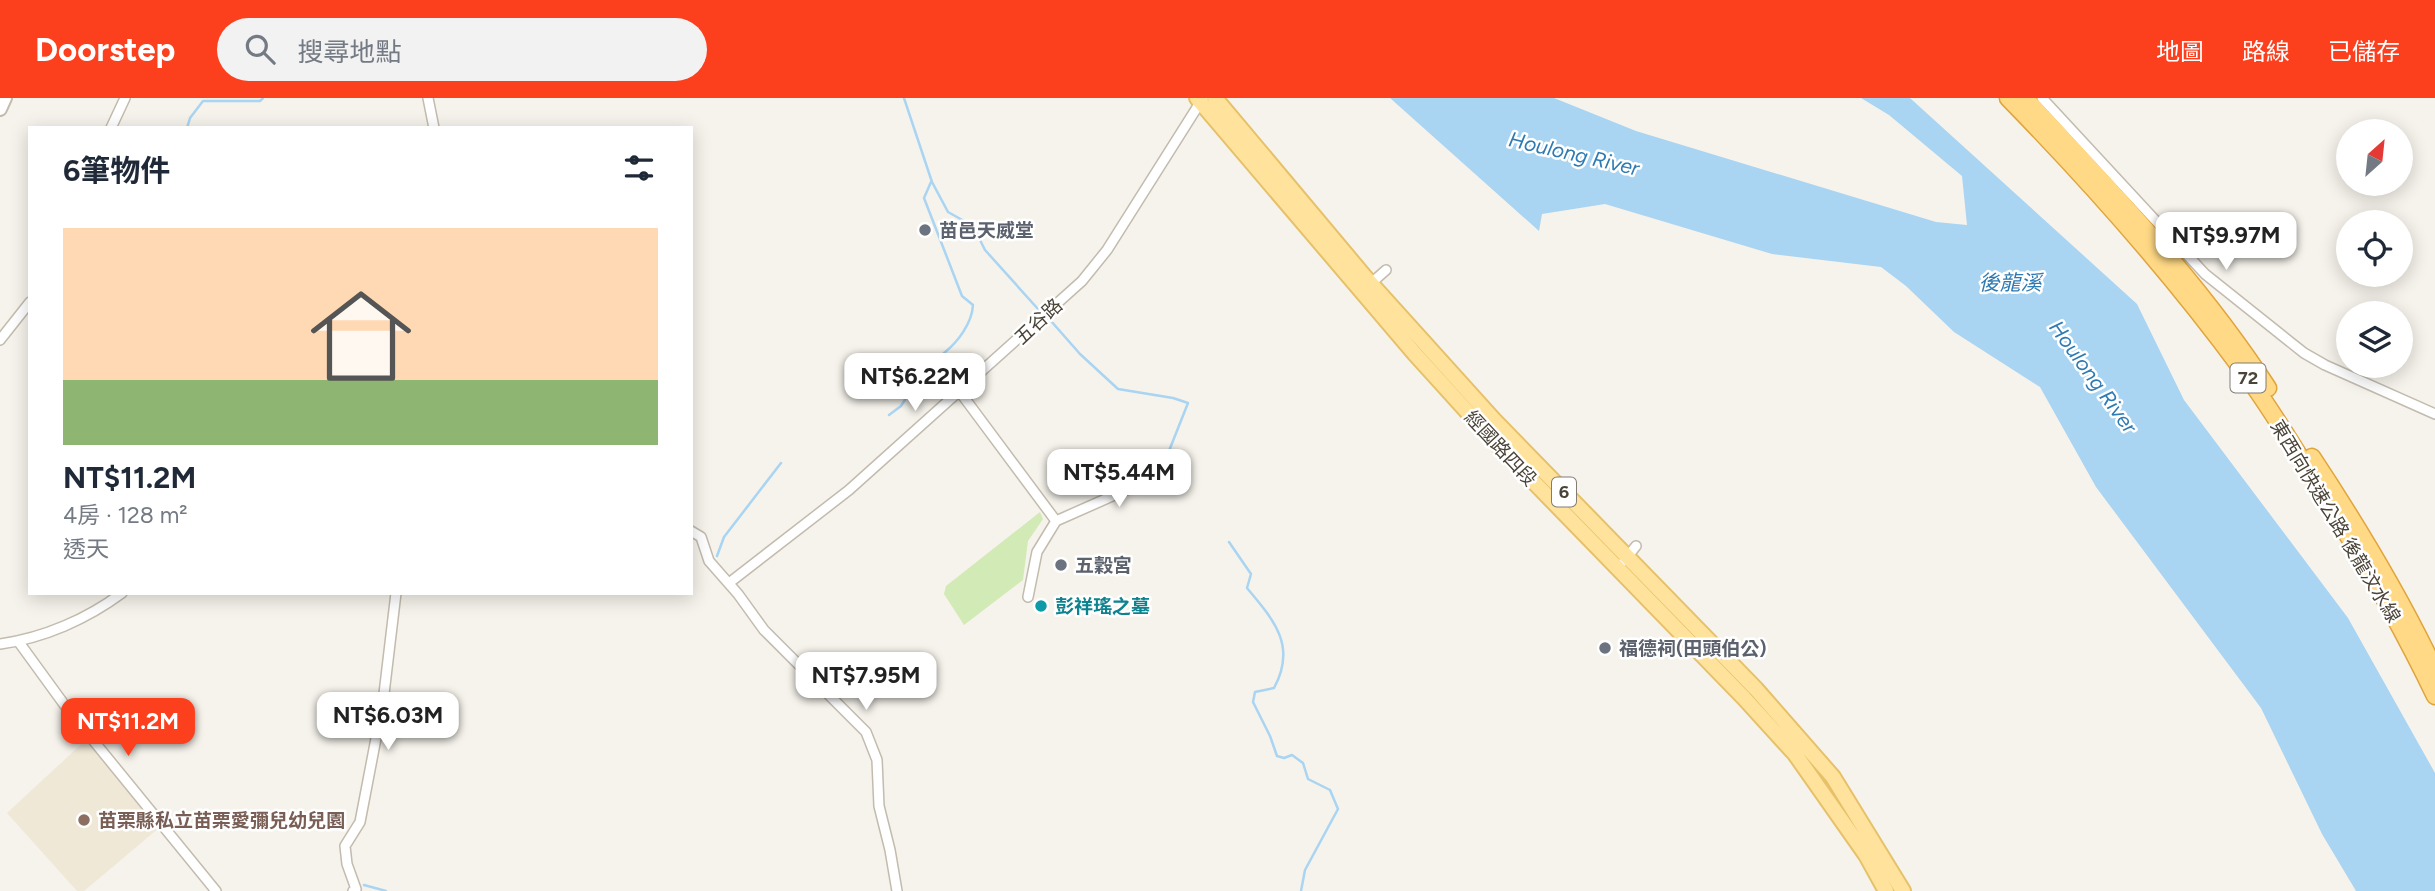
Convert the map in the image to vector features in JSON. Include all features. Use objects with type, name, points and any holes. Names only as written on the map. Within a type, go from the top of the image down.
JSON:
[{"type":"highway","name":"東西向快速公路 後龍汶水線","points":[[2008,98],[2147,249],[2245,374],[2362,557],[2435,696]]},
{"type":"highway","name":"東西向快速公路 後龍汶水線","points":[[2025,98],[2155,240],[2222,322],[2336,492],[2421,640],[2435,670]]},
{"type":"main road","name":"經國路四段","points":[[1204,99],[1491,438],[1627,557],[1756,689],[1833,777],[1903,891]]},
{"type":"main road","name":"經國路四段","points":[[1627,557],[1744,698],[1795,754],[1866,855],[1886,891]]},
{"type":"street","points":[[0,109],[5,98]]},
{"type":"street","points":[[112,126],[125,98]]},
{"type":"street","points":[[428,98],[435,126]]},
{"type":"street","points":[[2042,98],[2204,274],[2305,353],[2325,365],[2435,414]]},
{"type":"street","name":"五谷路","points":[[729,583],[849,490],[1082,281],[1107,250],[1204,99]]},
{"type":"street","points":[[1366,288],[1386,270]]},
{"type":"street","points":[[0,340],[4,330],[28,304]]},
{"type":"street","points":[[960,392],[1056,522]]},
{"type":"street","points":[[1028,597],[1037,552],[1056,522],[1171,470]]},
{"type":"street","points":[[693,532],[701,537],[709,561],[764,630],[866,732],[877,760],[879,806],[897,891]]},
{"type":"street","points":[[0,644],[52,631],[119,595]]},
{"type":"street","points":[[353,891],[356,889],[347,864],[345,846],[360,822],[383,702],[396,595]]},
{"type":"street","points":[[18,641],[66,707],[216,891]]},
{"type":"shaded area","name":"苗栗縣私立苗栗愛彌兒幼兒園","points":[[87,739],[160,827],[84,891],[77,891],[7,813]]},
{"type":"green space","points":[[1040,512],[1043,519],[1028,541],[1023,580],[964,625],[944,594],[946,586]]},
{"type":"water","name":"後龍溪","points":[[1390,98],[1554,98],[1636,131],[1936,222],[1967,225],[1962,176],[1889,115],[1861,98],[1910,98],[2137,304],[2184,400],[2348,618],[2435,773],[2435,891],[2356,891],[2322,834],[2261,708],[2096,487],[2040,387],[1954,332],[1906,286],[1881,267],[1772,254],[1605,204],[1542,214],[1539,231]]},
{"type":"waterway","points":[[188,126],[190,118],[203,101],[260,101],[263,98]]},
{"type":"waterway","points":[[904,98],[932,182],[948,212],[973,226],[985,250],[1038,309]]},
{"type":"waterway","points":[[931,182],[924,198],[962,296],[973,305],[963,332],[944,353]]},
{"type":"waterway","points":[[1051,321],[1080,354],[1118,389],[1188,403],[1165,461]]},
{"type":"waterway","points":[[889,415],[901,406],[906,398]]},
{"type":"waterway","points":[[717,556],[724,537],[781,463]]},
{"type":"waterway","points":[[1229,542],[1251,574],[1247,588],[1266,611],[1283,646],[1281,673],[1274,688],[1255,692],[1253,702],[1277,756],[1284,758],[1292,755],[1303,763],[1308,779],[1330,790],[1338,809],[1305,870],[1301,891]]},
{"type":"waterway","points":[[364,885],[386,891]]},
{"type":"place","name":"苗邑天威堂","points":[[925,230]]},
{"type":"place","name":"五穀宮","points":[[1061,565]]},
{"type":"place","name":"彭祥瑤之墓","points":[[1041,606]]},
{"type":"place","name":"福德祠(田頭伯公)","points":[[1605,648]]},
{"type":"place","name":"苗栗縣私立苗栗愛彌兒幼兒園","points":[[84,820]]},
{"type":"water label","name":"Houlong River","points":[[1574,154]]},
{"type":"water label","name":"Houlong River","points":[[2093,377]]}]
